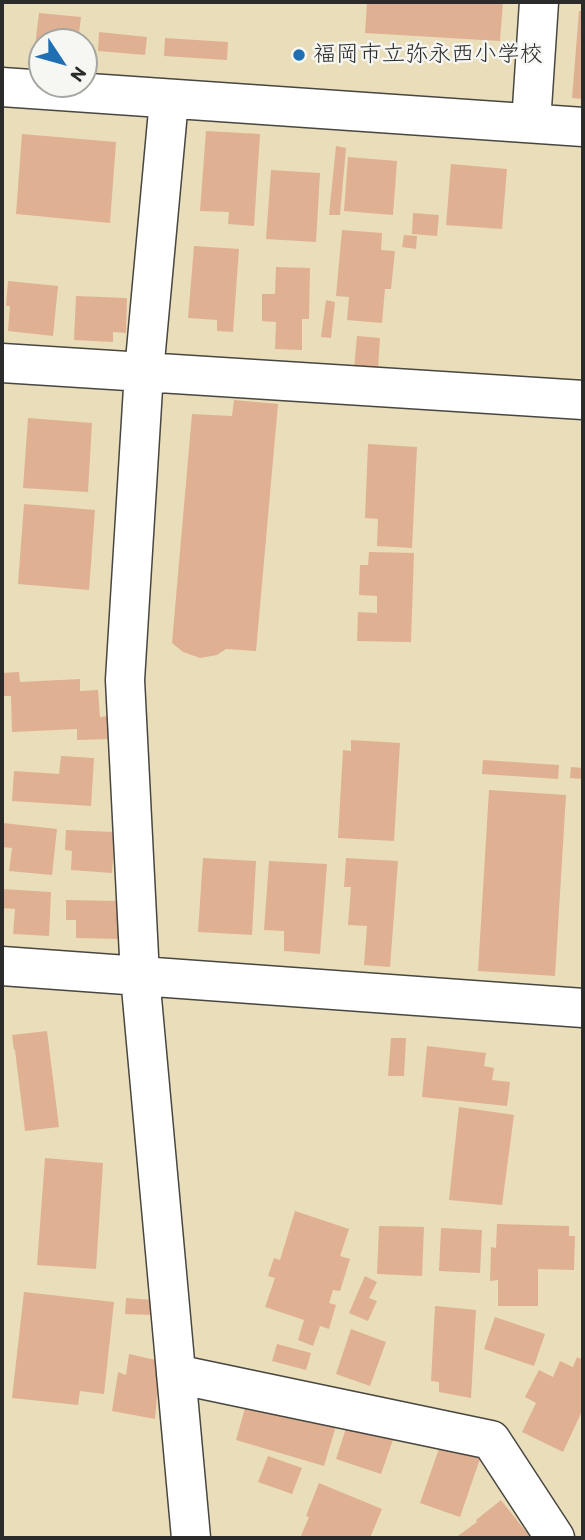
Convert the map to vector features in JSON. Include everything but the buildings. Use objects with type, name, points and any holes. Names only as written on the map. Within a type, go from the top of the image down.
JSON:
[{"type":"street","points":[[531,123],[539,2]]},
{"type":"street","points":[[2,88],[583,127]]},
{"type":"street","points":[[169,100],[144,372],[125,680],[140,976],[191,1538]]},
{"type":"street","points":[[2,363],[583,400]]},
{"type":"street","points":[[2,966],[583,1009]]},
{"type":"street","points":[[176,1374],[491,1440],[555,1538]]},
{"type":"place","name":"福岡市立弥永西小学校","points":[[299,55]]}]
